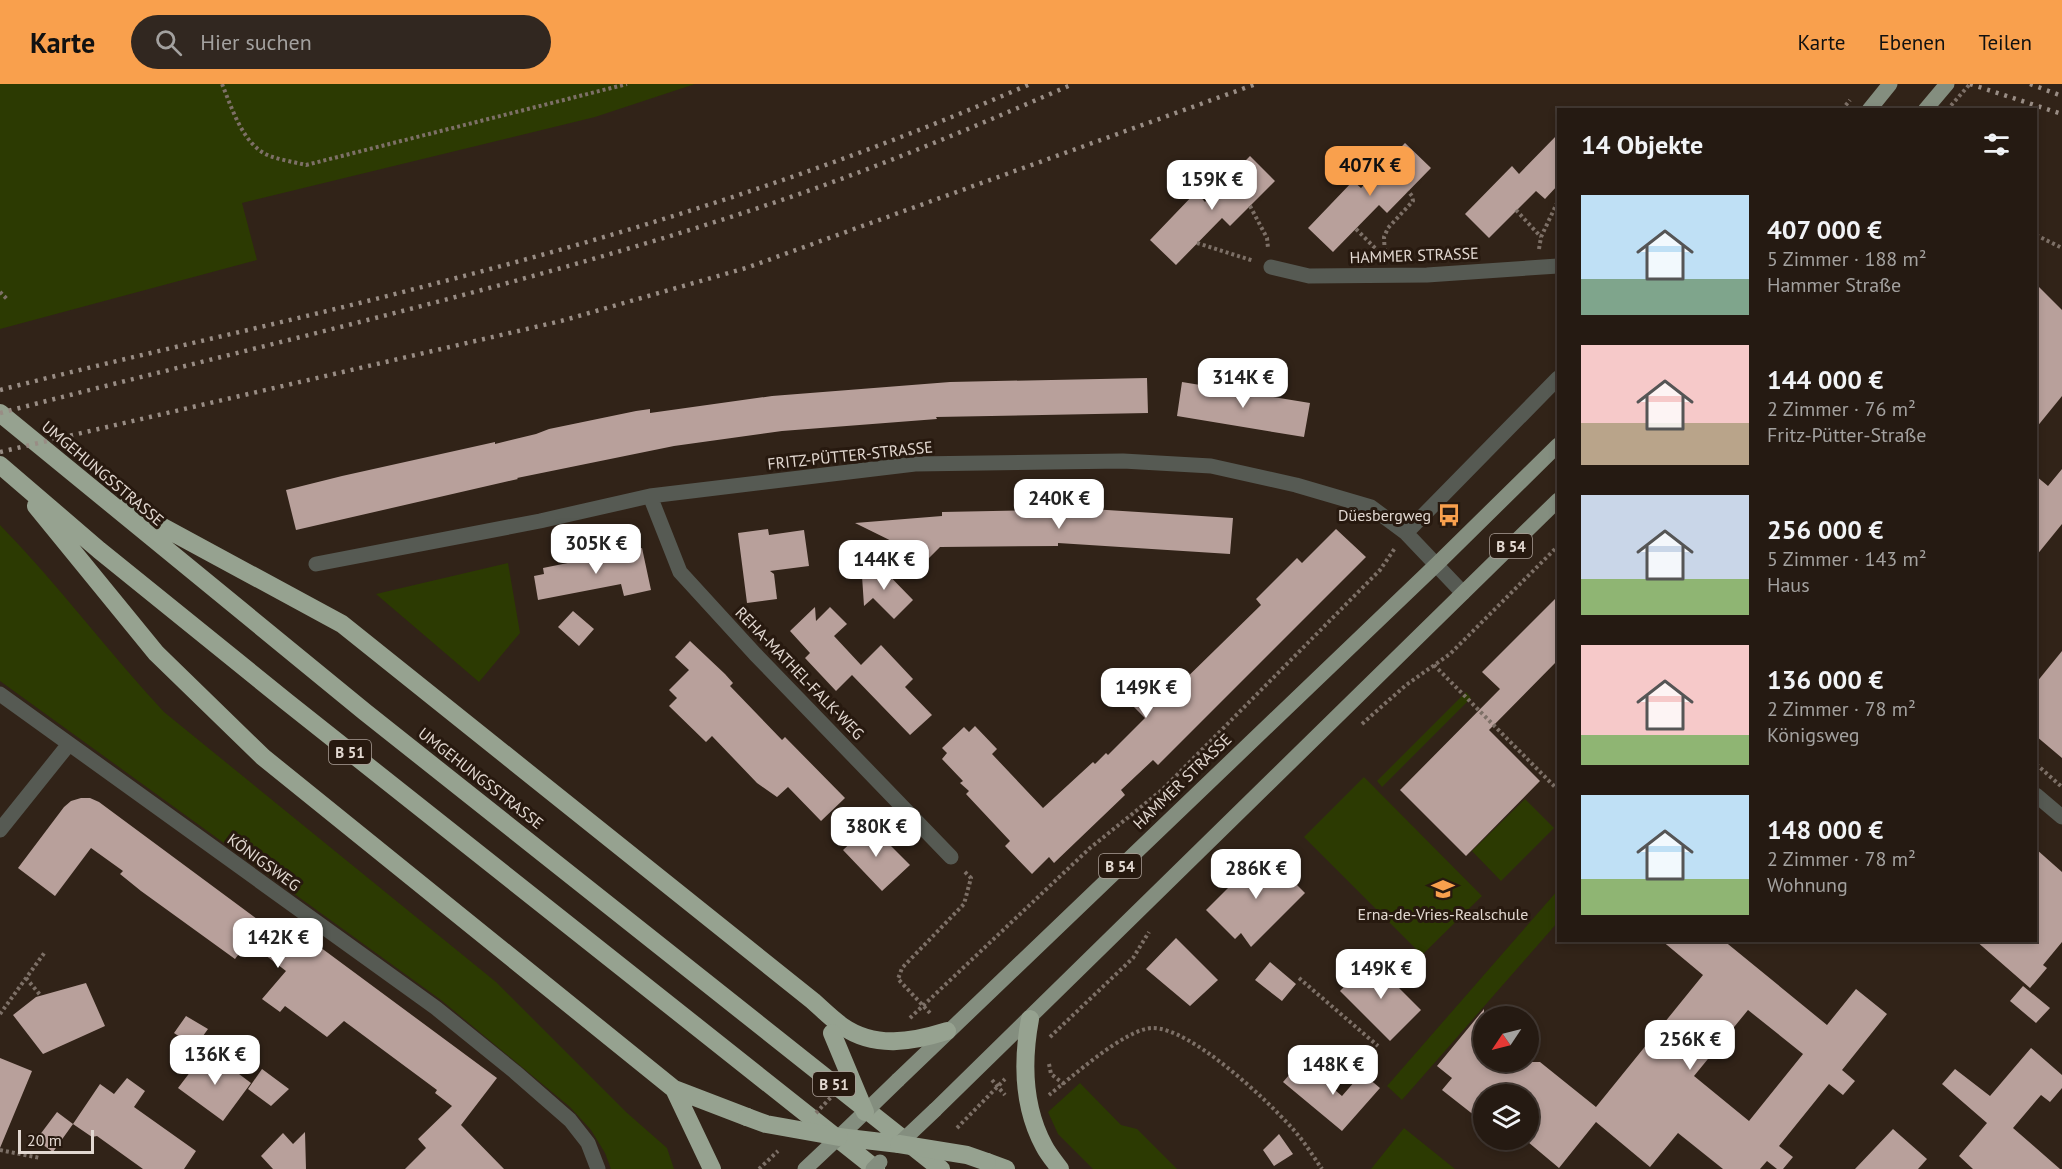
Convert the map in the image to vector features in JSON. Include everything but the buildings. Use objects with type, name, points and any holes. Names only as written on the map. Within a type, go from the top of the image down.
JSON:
[{"type":"highway","name":"UMGEHUNGSSTRASSE","points":[[0,413],[365,712],[941,1169]]},
{"type":"highway","points":[[3,467],[156,653],[263,757],[674,1089],[766,1124],[967,1155],[1006,1169]]},
{"type":"highway","name":"B 51","points":[[3,467],[99,550],[287,702],[878,1167]]},
{"type":"highway","points":[[88,486],[342,624],[843,1027],[865,1038],[893,1043],[947,1031]]},
{"type":"highway","points":[[813,1001],[832,1034],[865,1112],[878,1167]]},
{"type":"highway","points":[[1030,1019],[1025,1060],[1029,1107],[1044,1148],[1060,1169]]},
{"type":"highway","points":[[674,1089],[712,1169]]},
{"type":"main road","points":[[1927,107],[1947,84]]},
{"type":"main road","points":[[1871,108],[1887,88]]},
{"type":"main road","name":"HAMMER STRASSE","points":[[805,1169],[1437,564],[1557,446]]},
{"type":"main road","name":"B 54","points":[[899,1144],[1030,1019],[1557,501]]},
{"type":"main road","points":[[878,1167],[899,1144]]},
{"type":"street","name":"HAMMER STRASSE","points":[[1271,267],[1309,276],[1390,275],[1557,266]]},
{"type":"street","points":[[1406,533],[1557,379]]},
{"type":"street","name":"FRITZ-PÜTTER-STRASSE","points":[[316,564],[540,521],[650,496],[915,464],[1123,461],[1211,466],[1296,485],[1371,507],[1406,533],[1464,593]]},
{"type":"street","name":"REHA-MATHEL-FALK-WEG","points":[[650,496],[680,572],[755,654],[951,857]]},
{"type":"street","name":"KÖNIGSWEG","points":[[0,694],[436,1008],[570,1120],[588,1143],[598,1169]]},
{"type":"street","points":[[0,830],[69,744]]},
{"type":"street","points":[[2037,796],[2062,817]]},
{"type":"path","points":[[222,84],[233,111],[251,144],[268,155],[306,165],[627,84]]},
{"type":"path","points":[[1949,108],[1970,84]]},
{"type":"path","points":[[1390,275],[1385,257],[1384,237],[1388,228],[1413,201],[1408,191]]},
{"type":"path","points":[[1536,268],[1541,237],[1557,203]]},
{"type":"path","points":[[1197,243],[1271,267],[1267,238],[1250,206]]},
{"type":"path","points":[[1516,210],[1541,237]]},
{"type":"path","points":[[1356,229],[1385,257]]},
{"type":"path","points":[[2037,236],[2062,248]]},
{"type":"path","points":[[0,292],[8,300]]},
{"type":"path","points":[[885,1041],[1090,848],[1162,790],[1380,570],[1406,533]]},
{"type":"path","points":[[1354,731],[1406,685],[1449,654],[1557,547]]},
{"type":"path","points":[[1434,665],[1557,789]]},
{"type":"path","points":[[2037,765],[2062,786]]},
{"type":"path","points":[[923,1006],[898,978],[902,968],[964,904],[971,878],[951,857]]},
{"type":"path","points":[[1025,1060],[1133,958],[1149,930]]},
{"type":"path","points":[[0,1014],[45,952]]},
{"type":"path","points":[[26,978],[40,996]]},
{"type":"path","points":[[1299,978],[1378,1046]]},
{"type":"path","points":[[957,1128],[998,1086],[1016,1107],[1029,1107],[1040,1102],[1129,1034],[1153,1028],[1176,1034],[1201,1047],[1246,1083],[1293,1129],[1323,1169]]},
{"type":"path","points":[[1051,1042],[1053,1034]]},
{"type":"path","points":[[1047,1058],[1051,1074],[1064,1084]]},
{"type":"path","points":[[759,1169],[850,1078]]},
{"type":"path","points":[[0,1150],[40,1158]]},
{"type":"green space","points":[[0,84],[695,84],[595,117],[242,203],[257,260],[0,329]]},
{"type":"green space","points":[[0,525],[164,712],[496,982],[626,1112],[667,1148],[674,1169],[611,1169],[605,1153],[591,1130],[570,1107],[441,1000],[0,681]]},
{"type":"green space","points":[[508,563],[520,633],[479,682],[376,594]]},
{"type":"green space","points":[[1466,692],[1471,698],[1382,787],[1377,781]]},
{"type":"green space","points":[[1364,777],[1482,896],[1422,955],[1304,837]]},
{"type":"green space","points":[[1525,799],[1554,828],[1501,881],[1472,851]]},
{"type":"green space","points":[[1557,891],[1557,923],[1484,1006],[1473,1006],[1473,1019],[1402,1100],[1387,1086]]},
{"type":"green space","points":[[1080,1083],[1121,1125],[1137,1129],[1177,1169],[1093,1169],[1058,1134],[1048,1112]]},
{"type":"green space","points":[[1404,1128],[1455,1169],[1371,1169]]},
{"type":"railway","points":[[0,390],[386,296],[591,241],[740,195],[886,143],[1030,84]]},
{"type":"railway","points":[[0,413],[392,314],[683,232],[779,201],[891,160],[1073,84]]},
{"type":"railway","points":[[0,452],[561,321],[746,268],[1256,84]]},
{"type":"railway","points":[[1970,84],[2062,114]]},
{"type":"railway","points":[[2030,84],[2062,96]]},
{"type":"place","name":"Düesbergweg","points":[[1449,515]]},
{"type":"place","name":"Erna-de-Vries-Realschule","points":[[1443,889]]}]
